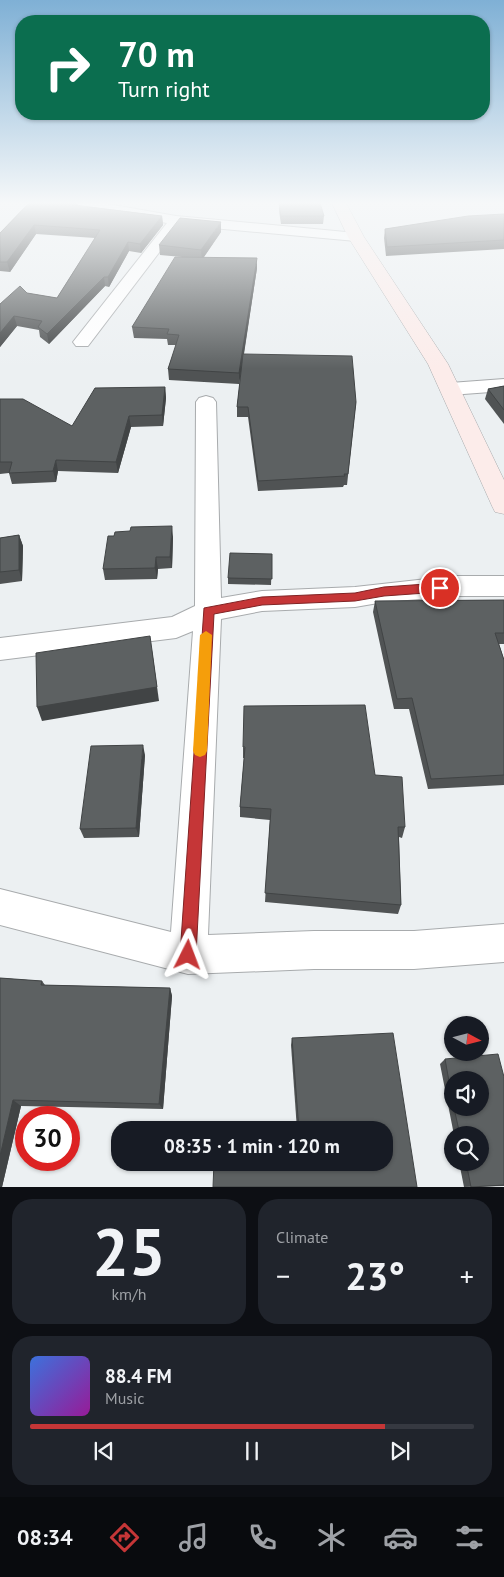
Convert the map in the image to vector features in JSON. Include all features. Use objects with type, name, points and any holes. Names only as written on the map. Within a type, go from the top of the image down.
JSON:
[{"type":"street","points":[[82,342],[111,300],[147,258]]},
{"type":"street","points":[[370,258],[438,364],[504,506]]},
{"type":"street","points":[[450,389],[504,385]]},
{"type":"street","points":[[188,955],[208,611],[206,402]]},
{"type":"street","points":[[0,649],[176,627],[208,611],[262,601],[355,597],[384,592],[454,586],[504,586]]},
{"type":"street","points":[[0,907],[188,955],[314,950],[414,950],[504,943]]},
{"type":"building","points":[[0,258],[10,258],[7,262],[0,262]]},
{"type":"building","points":[[82,258],[119,258],[108,277],[104,277],[47,334],[38,327],[42,321],[14,316],[0,333],[0,304],[20,286],[27,293],[57,298]]},
{"type":"building","points":[[174,258],[257,258],[239,373],[168,369],[179,335],[167,334],[169,329],[132,327]]},
{"type":"building","points":[[243,354],[352,356],[356,402],[348,474],[344,474],[345,476],[258,481],[248,407],[237,407]]},
{"type":"building","points":[[504,386],[504,410],[488,389]]},
{"type":"building","points":[[165,387],[162,415],[129,416],[116,462],[56,460],[53,471],[9,473],[12,462],[0,462],[0,399],[23,399],[72,426],[95,388]]},
{"type":"building","points":[[172,526],[170,557],[156,557],[155,568],[103,569],[108,536],[114,536],[115,532],[130,531],[131,527]]},
{"type":"building","points":[[19,535],[19,570],[0,572],[0,538]]},
{"type":"building","points":[[230,553],[272,554],[272,579],[228,578]]},
{"type":"building","points":[[504,600],[504,633],[495,633],[504,660],[504,775],[431,779],[412,698],[397,699],[375,601]]},
{"type":"building","points":[[150,636],[157,687],[37,707],[36,653]]},
{"type":"building","points":[[365,705],[375,775],[402,777],[405,827],[398,827],[401,905],[265,893],[271,809],[240,807],[245,747],[243,747],[244,706]]},
{"type":"building","points":[[143,745],[136,828],[80,829],[91,746]]},
{"type":"building","points":[[0,978],[42,981],[41,985],[170,988],[159,1104],[13,1100],[0,1156]]},
{"type":"building","points":[[393,1033],[417,1187],[213,1187],[214,1171],[393,1171],[393,1121],[298,1121],[292,1038]]},
{"type":"building","points":[[498,1054],[504,1077],[504,1185],[471,1187],[468,1171],[489,1171],[489,1126],[458,1126],[456,1116],[489,1116],[489,1071],[447,1071],[445,1061],[489,1061],[489,1055]]},
{"type":"slow traffic","points":[[200,751],[206,635]]},
{"type":"route","points":[[188,955],[208,611],[262,601],[355,597],[384,592],[440,588]]}]
